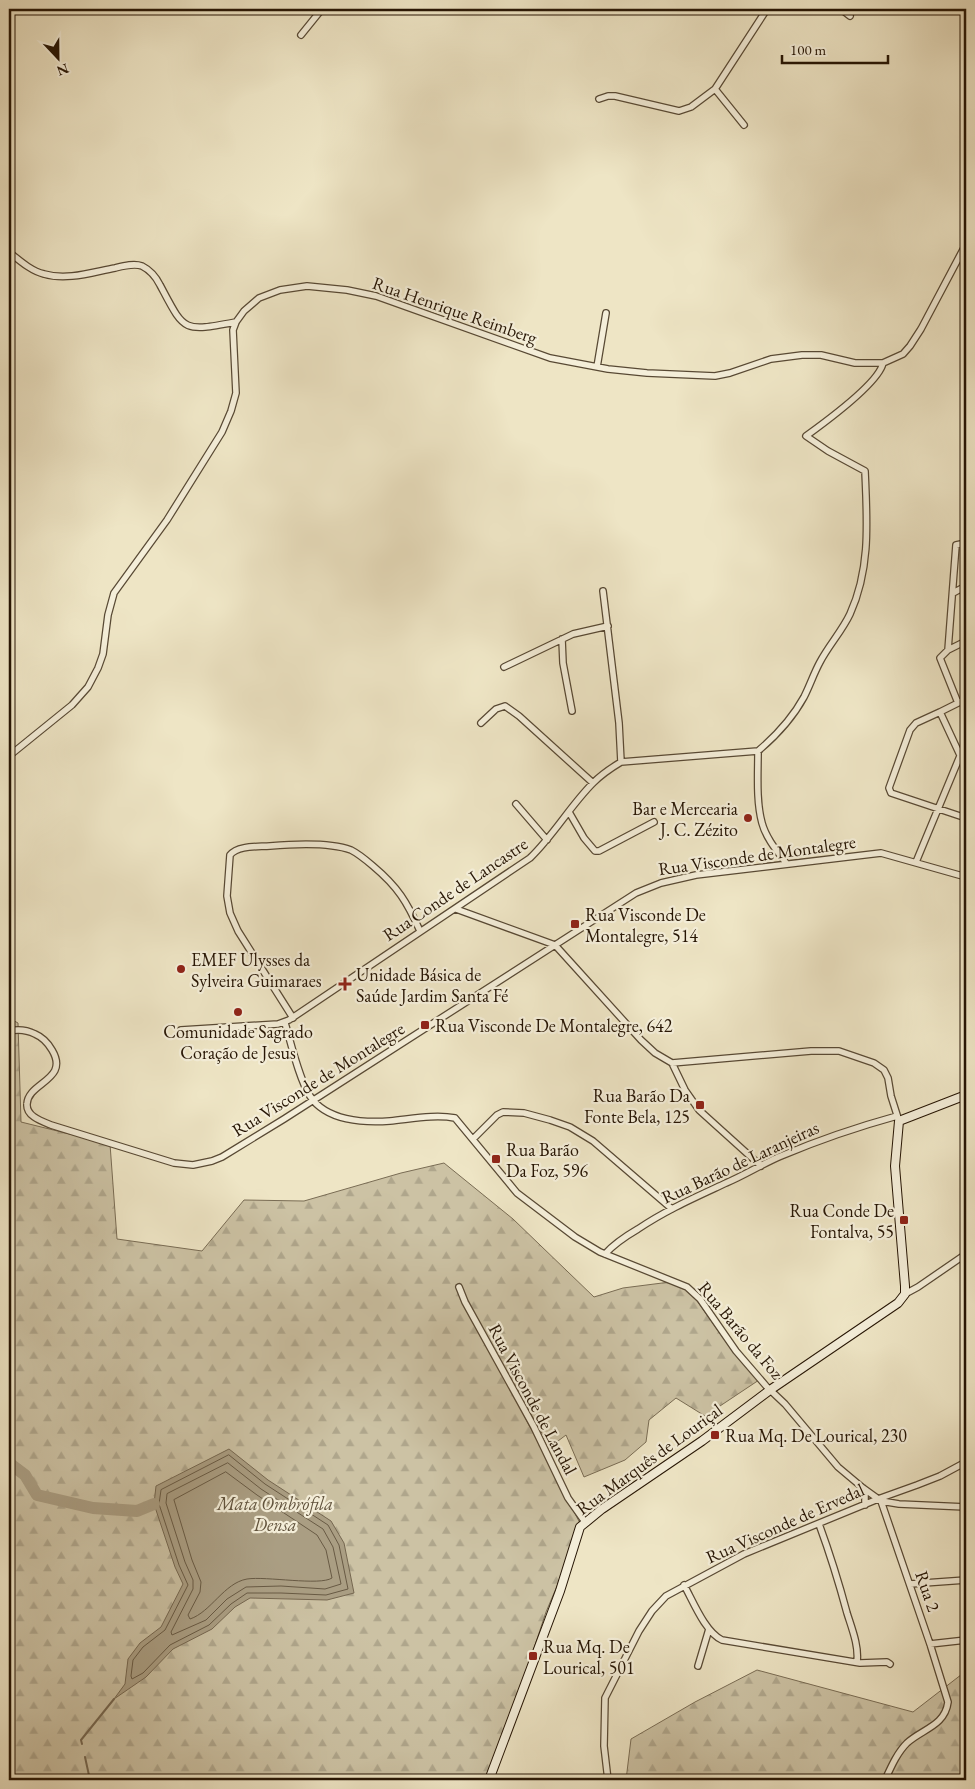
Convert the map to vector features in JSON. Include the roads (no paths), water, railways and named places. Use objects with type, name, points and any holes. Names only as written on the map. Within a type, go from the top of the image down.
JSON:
[{"type":"main road","name":"Rua Barão de Laranjeiras","points":[[898,1119],[965,1096]]},
{"type":"main road","points":[[898,1119],[895,1166],[903,1248],[905,1294]]},
{"type":"main road","name":"Rua Marquês de Louriçal","points":[[489,1780],[560,1591],[580,1527],[628,1490],[702,1441],[770,1390],[898,1303],[905,1294]]},
{"type":"street","points":[[301,35],[322,9]]},
{"type":"street","points":[[599,99],[616,96],[682,110],[702,100],[715,89],[767,9]]},
{"type":"street","points":[[841,9],[850,16]]},
{"type":"street","points":[[715,89],[744,125]]},
{"type":"street","name":"Rua Henrique Reimberg","points":[[236,322],[244,311],[259,298],[280,290],[307,286],[347,290],[376,296],[550,358],[597,367],[647,373],[714,376],[730,373],[770,359],[802,355],[821,355],[860,364],[883,363],[903,354],[910,346],[924,324],[966,244]]},
{"type":"street","points":[[9,252],[30,268],[43,274],[57,277],[129,265],[140,265],[156,278],[183,324],[197,327],[236,322],[233,330],[236,393],[231,411],[216,442],[167,520],[114,594],[108,615],[103,654],[93,678],[81,696],[72,705],[9,756]]},
{"type":"street","points":[[597,367],[606,313]]},
{"type":"street","points":[[786,863],[770,841],[762,823],[759,806],[758,751],[778,734],[790,720],[821,660],[844,626],[857,596],[863,574],[867,543],[865,471],[828,451],[806,436],[867,386],[882,369],[883,363]]},
{"type":"street","points":[[948,650],[956,545],[966,543]]},
{"type":"street","points":[[953,593],[966,586]]},
{"type":"street","points":[[602,591],[608,626],[622,762]]},
{"type":"street","points":[[504,667],[562,639],[608,626]]},
{"type":"street","points":[[562,639],[563,663],[572,711]]},
{"type":"street","points":[[958,703],[940,658],[948,650],[966,641]]},
{"type":"street","points":[[966,699],[916,723],[910,730],[889,788],[891,793],[966,818]]},
{"type":"street","points":[[481,722],[505,706],[592,784]]},
{"type":"street","points":[[940,712],[966,768]]},
{"type":"street","name":"Rua Conde de Lancastre","points":[[181,1030],[285,1023],[530,858],[592,784],[605,772],[622,762],[758,751]]},
{"type":"street","points":[[916,862],[960,756]]},
{"type":"street","points":[[516,804],[547,840]]},
{"type":"street","points":[[569,812],[584,838],[595,851],[599,851],[654,822]]},
{"type":"street","points":[[293,1018],[241,935],[230,913],[227,883],[230,855],[233,852],[246,848],[303,845],[351,850],[367,861],[397,888],[406,901],[420,931]]},
{"type":"street","name":"Rua Visconde de Montalegre","points":[[9,1032],[20,1030],[36,1034],[48,1044],[55,1058],[55,1068],[52,1074],[35,1090],[28,1100],[28,1110],[36,1119],[174,1163],[194,1166],[222,1157],[636,893],[650,886],[696,875],[881,853],[966,877]]},
{"type":"street","points":[[456,909],[555,945],[641,1040],[672,1063],[685,1090],[699,1110],[760,1166]]},
{"type":"street","points":[[285,1023],[305,1087],[313,1100]]},
{"type":"street","points":[[672,1063],[811,1051],[839,1051],[874,1063],[884,1070],[889,1082],[890,1096],[898,1119]]},
{"type":"street","name":"Rua Barão da Foz","points":[[313,1100],[320,1107],[331,1113],[357,1121],[456,1118],[517,1193],[575,1237],[605,1254],[687,1286],[700,1299],[736,1351],[770,1390],[780,1398],[838,1467],[863,1488],[880,1500],[912,1506],[966,1507]]},
{"type":"street","points":[[473,1139],[500,1114],[510,1111],[559,1123],[582,1133],[615,1158],[672,1208]]},
{"type":"street","name":"Rua Barão de Laranjeiras","points":[[605,1254],[622,1239],[672,1208],[760,1166],[854,1128],[898,1119]]},
{"type":"street","points":[[905,1294],[966,1254]]},
{"type":"street","name":"Rua Visconde de Landal","points":[[459,1287],[465,1302],[534,1427],[568,1498],[585,1522]]},
{"type":"street","name":"Rua Visconde de Ervedal","points":[[608,1780],[604,1723],[604,1703],[607,1690],[639,1631],[652,1611],[666,1596],[744,1554],[940,1476],[966,1462]]},
{"type":"street","points":[[863,1488],[865,1505]]},
{"type":"street","name":"Rua 2","points":[[880,1500],[930,1644],[945,1692],[947,1706],[936,1724],[908,1743],[897,1757],[885,1780]]},
{"type":"street","points":[[819,1524],[837,1575],[853,1634],[857,1662]]},
{"type":"street","points":[[910,1584],[966,1580]]},
{"type":"street","points":[[684,1585],[708,1629],[722,1640],[869,1664],[887,1662],[890,1664]]},
{"type":"street","points":[[698,1666],[708,1629]]},
{"type":"street","points":[[930,1644],[966,1640]]},
{"type":"water","points":[[229,1449],[268,1480],[331,1521],[344,1543],[354,1593],[327,1600],[250,1598],[235,1607],[212,1629],[173,1649],[146,1677],[114,1699],[125,1684],[128,1659],[140,1643],[161,1627],[183,1584],[175,1567],[154,1504],[156,1486]]},
{"type":"waterway","points":[[9,1463],[25,1475],[37,1495],[93,1508],[137,1511],[154,1504]]},
{"type":"waterway","points":[[82,1744],[81,1740],[114,1699]]},
{"type":"waterway","points":[[85,1757],[90,1780]]},
{"type":"place","name":"Bar e Mercearia J. C. Zézito","points":[[748,818]]},
{"type":"place","name":"Rua Visconde De Montalegre, 514","points":[[575,924]]},
{"type":"place","name":"EMEF Ulysses da Sylveira Guimaraes","points":[[181,969]]},
{"type":"place","name":"Unidade Básica de Saúde Jardim Santa Fé","points":[[345,984]]},
{"type":"place","name":"Comunidade Sagrado Coração de Jesus","points":[[238,1012]]},
{"type":"place","name":"Rua Visconde De Montalegre, 642","points":[[425,1025]]},
{"type":"place","name":"Rua Barão Da Fonte Bela, 125","points":[[700,1105]]},
{"type":"place","name":"Rua Barão Da Foz, 596","points":[[496,1159]]},
{"type":"place","name":"Rua Conde De Fontalva, 55","points":[[904,1220]]},
{"type":"place","name":"Rua Mq. De Lourical, 230","points":[[715,1435]]},
{"type":"place","name":"Rua Mq. De Lourical, 501","points":[[533,1656]]},
{"type":"park label","name":"Mata Ombrófila Densa","points":[[275,1514]]}]
